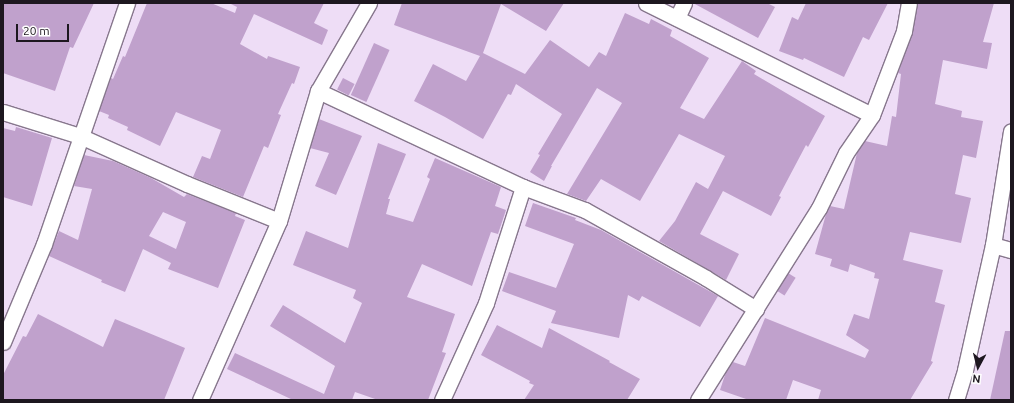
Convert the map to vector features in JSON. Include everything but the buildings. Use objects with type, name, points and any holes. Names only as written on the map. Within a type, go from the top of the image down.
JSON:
[{"type":"street","points":[[3,342],[44,244],[127,3]]},
{"type":"street","points":[[200,400],[279,221],[318,91],[369,3]]},
{"type":"street","points":[[646,3],[872,115]]},
{"type":"street","points":[[677,18],[684,3]]},
{"type":"street","points":[[698,400],[819,208],[846,153],[872,115],[904,31],[909,3]]},
{"type":"street","points":[[318,91],[523,187],[585,210],[706,278],[756,309]]},
{"type":"street","points":[[3,112],[80,136],[187,184],[279,221]]},
{"type":"street","points":[[956,400],[966,370],[993,245],[1011,131]]},
{"type":"street","points":[[442,400],[486,303],[523,187]]},
{"type":"street","points":[[993,245],[1011,250]]}]
